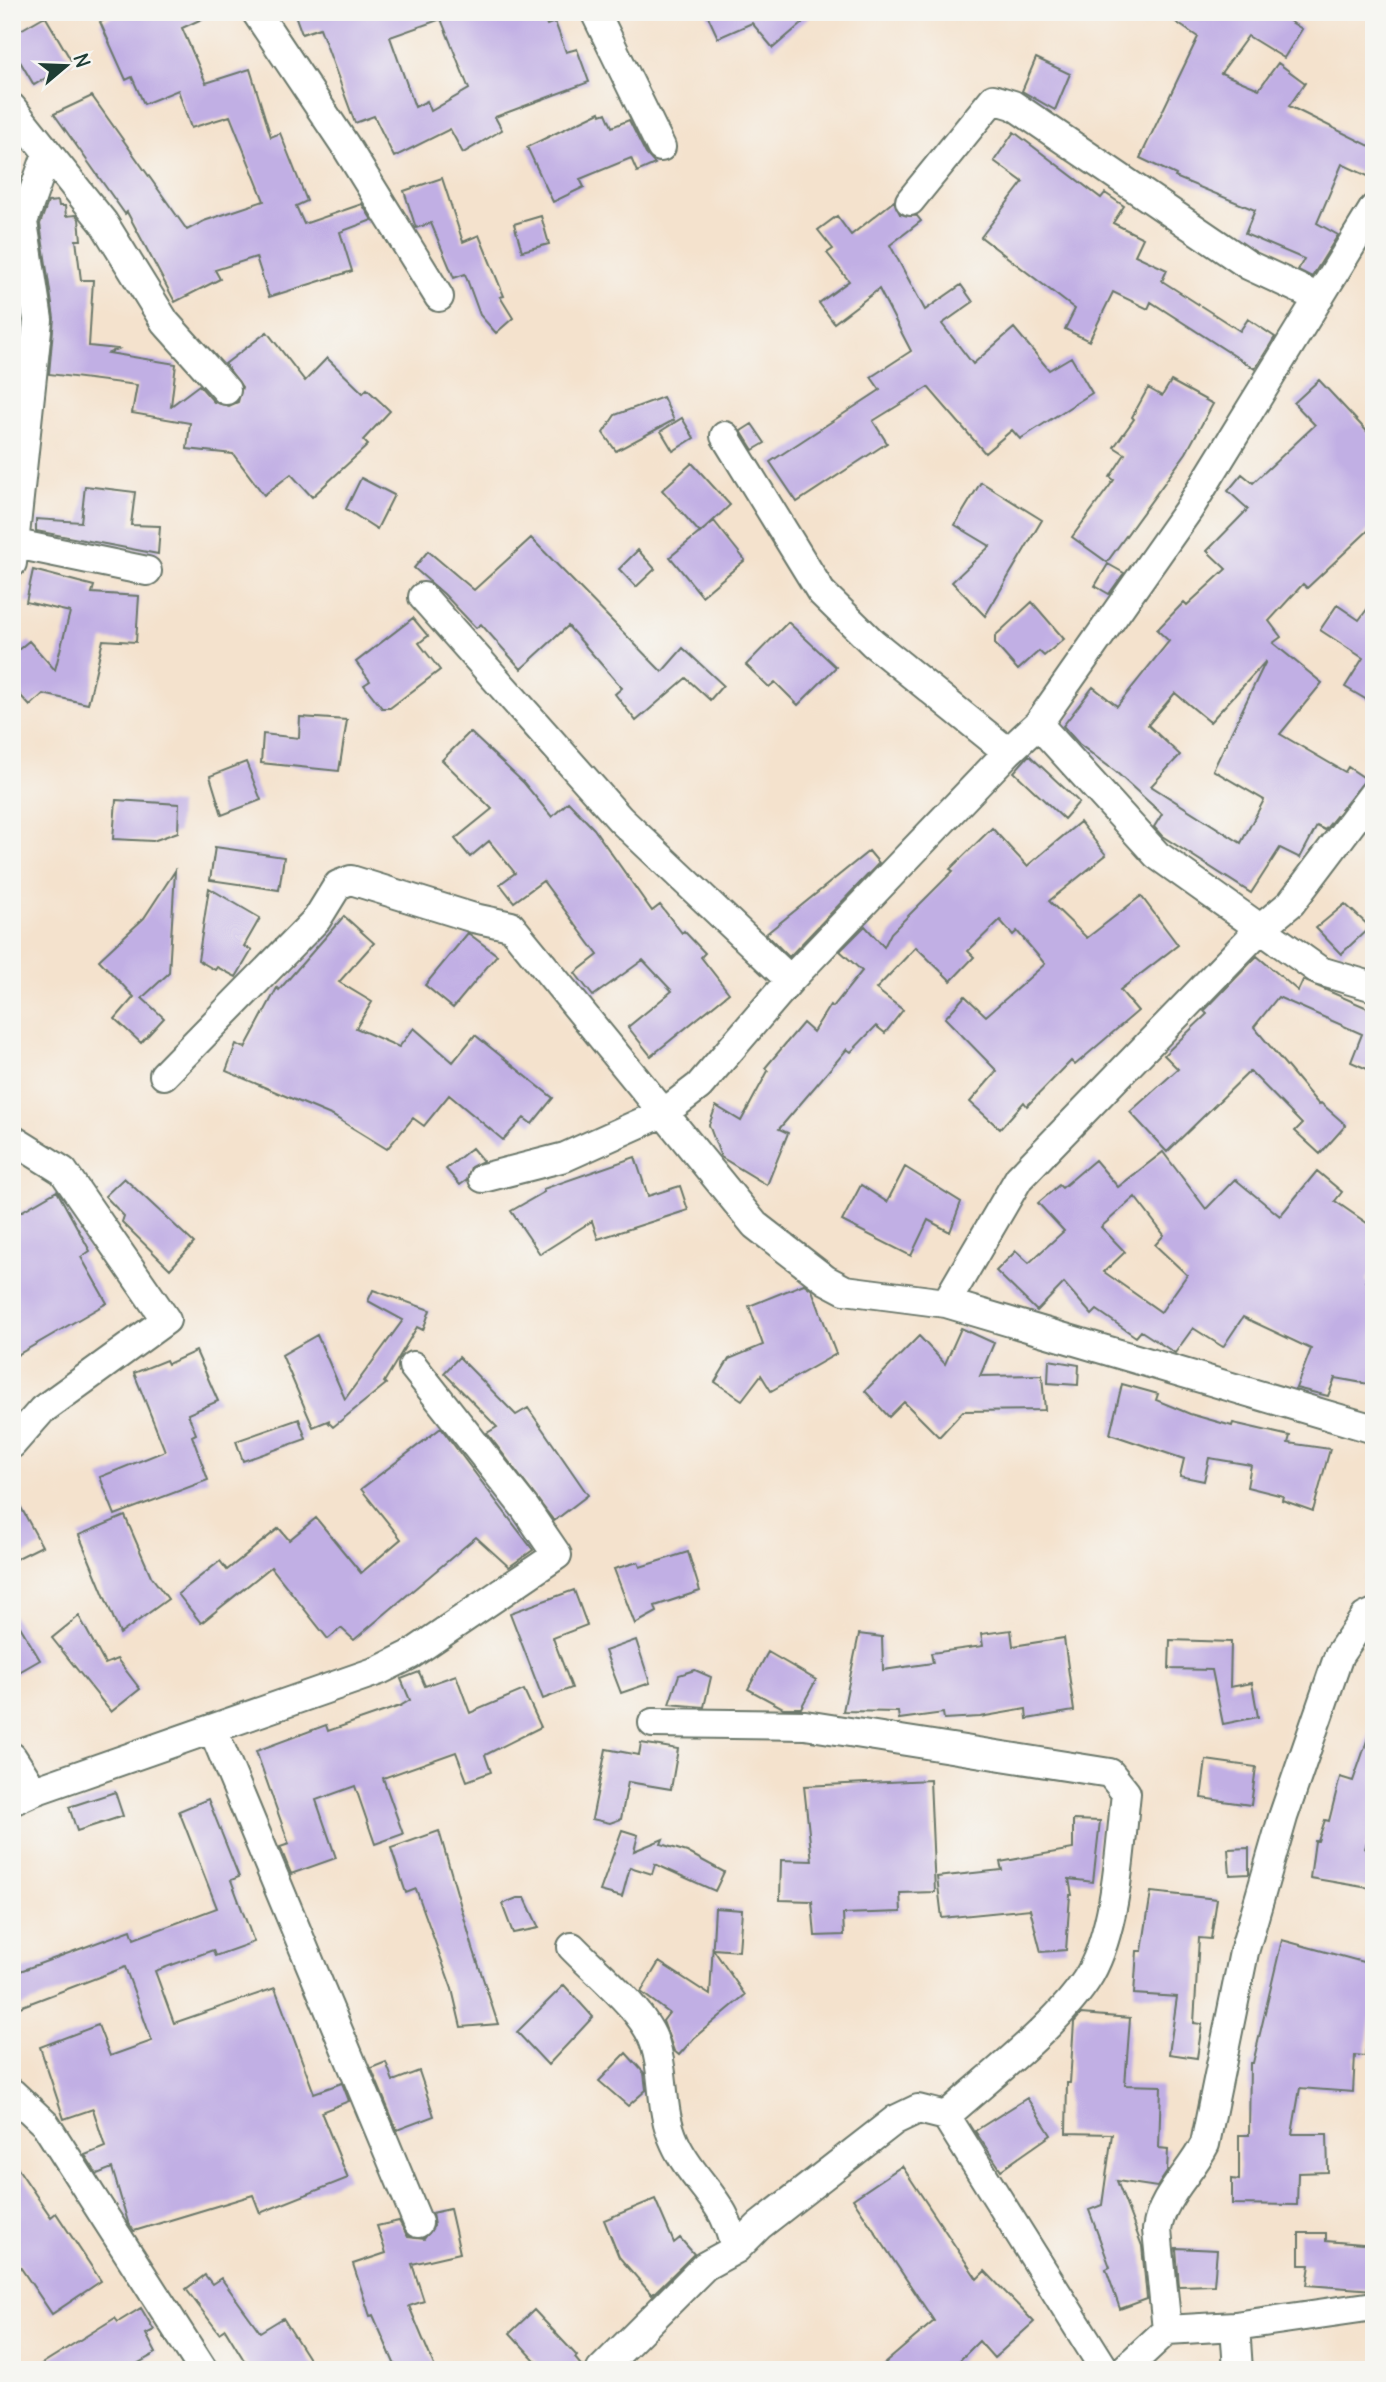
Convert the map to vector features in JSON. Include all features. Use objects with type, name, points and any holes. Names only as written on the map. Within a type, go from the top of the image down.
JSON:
[{"type":"street","points":[[256,12],[345,145],[439,297]]},
{"type":"street","points":[[595,12],[661,147]]},
{"type":"street","points":[[910,201],[993,99],[1013,105],[1248,265],[1319,298]]},
{"type":"street","points":[[12,108],[103,222],[165,321],[226,390]]},
{"type":"street","points":[[47,154],[17,225],[37,320],[14,553],[147,571]]},
{"type":"street","points":[[483,1178],[565,1157],[665,1112],[699,1086],[790,981],[1008,752],[1038,724],[1183,518],[1374,208]]},
{"type":"street","points":[[725,436],[821,592],[873,643],[1008,752]]},
{"type":"street","points":[[423,597],[620,819],[790,981]]},
{"type":"street","points":[[1038,724],[1157,855],[1320,971],[1374,987]]},
{"type":"street","points":[[946,1303],[1019,1178],[1260,929],[1291,903],[1374,793]]},
{"type":"street","points":[[164,1075],[317,919],[338,886],[351,880],[474,918],[511,926],[755,1225],[826,1280],[845,1290],[946,1303],[1374,1429]]},
{"type":"street","points":[[12,1139],[63,1171],[166,1320],[42,1410],[12,1444]]},
{"type":"street","points":[[12,1757],[23,1796],[390,1665],[557,1555],[525,1508],[413,1366]]},
{"type":"street","points":[[1167,2330],[1157,2230],[1159,2218],[1167,2198],[1194,2166],[1205,2144],[1244,1952],[1283,1817],[1339,1656],[1366,1617],[1374,1613]]},
{"type":"street","points":[[653,1723],[805,1725],[1110,1773],[1126,1793],[1113,1906],[1090,1973],[1064,2009],[946,2116]]},
{"type":"street","points":[[213,1730],[418,2223]]},
{"type":"street","points":[[572,1947],[645,2024],[655,2041],[660,2063],[663,2114],[673,2141],[684,2163],[723,2214],[736,2249]]},
{"type":"street","points":[[12,2094],[46,2125],[203,2370]]},
{"type":"street","points":[[601,2370],[705,2266],[736,2249],[759,2226],[895,2120],[918,2109],[946,2116],[1105,2370]]},
{"type":"street","points":[[723,2214],[759,2226]]},
{"type":"street","points":[[1125,2370],[1167,2330],[1235,2326],[1374,2306]]},
{"type":"street","points":[[1235,2326],[1238,2370]]},
{"type":"building","points":[[122,12],[217,12],[182,28],[206,83],[250,69],[271,137],[280,133],[307,201],[296,206],[304,224],[362,204],[372,220],[340,232],[352,271],[269,297],[256,257],[215,270],[220,279],[175,302],[127,212],[125,214],[54,114],[92,96],[187,230],[204,221],[264,201],[230,116],[191,128],[178,90],[144,104],[132,77],[126,80],[100,22]]},
{"type":"building","points":[[294,12],[542,12],[547,25],[555,22],[566,52],[577,49],[589,82],[495,117],[502,130],[463,153],[450,129],[394,157],[374,116],[355,123],[320,28],[302,34]],"holes":[[[441,19],[469,89],[431,111],[427,101],[415,107],[390,37]]]},
{"type":"building","points":[[706,12],[815,12],[773,48],[752,23],[718,38]]},
{"type":"building","points":[[1161,12],[1275,12],[1302,29],[1284,58],[1248,36],[1221,73],[1259,89],[1278,63],[1305,83],[1289,106],[1374,148],[1374,179],[1342,164],[1317,223],[1338,235],[1312,277],[1298,270],[1304,259],[1245,234],[1255,210],[1175,177],[1176,175],[1140,158],[1198,37]]},
{"type":"building","points":[[45,16],[72,62],[34,85],[12,48],[12,35]]},
{"type":"building","points":[[1036,58],[1070,74],[1055,110],[1022,91]]},
{"type":"building","points":[[600,112],[601,115],[606,113],[612,127],[629,120],[646,154],[655,164],[637,172],[631,158],[580,179],[584,187],[553,202],[527,147]]},
{"type":"building","points":[[1014,132],[1101,198],[1105,193],[1124,206],[1113,223],[1143,238],[1135,255],[1167,270],[1162,281],[1240,331],[1248,319],[1275,337],[1255,369],[1151,302],[1148,309],[1113,292],[1089,341],[1065,329],[1075,309],[981,237],[1023,182],[994,161]]},
{"type":"building","points":[[442,178],[463,242],[479,235],[504,296],[500,297],[513,318],[496,333],[480,315],[465,274],[454,278],[431,223],[416,228],[404,191]]},
{"type":"building","points":[[58,201],[59,206],[65,206],[66,216],[76,215],[79,219],[81,240],[76,240],[81,280],[93,280],[89,346],[118,349],[109,353],[176,364],[171,406],[199,385],[214,402],[229,406],[238,402],[242,387],[225,364],[267,332],[305,381],[327,358],[363,393],[367,389],[390,411],[363,440],[368,445],[312,497],[291,474],[264,495],[233,454],[187,449],[190,423],[132,413],[137,385],[49,374],[54,318],[40,224],[48,202]]},
{"type":"building","points":[[894,201],[900,214],[917,216],[921,221],[890,245],[925,310],[961,285],[973,302],[942,324],[973,364],[1014,328],[1049,370],[1071,357],[1092,393],[1020,439],[1012,430],[985,453],[928,387],[873,421],[887,443],[797,502],[770,462],[880,390],[871,377],[911,351],[879,289],[834,323],[819,303],[849,281],[827,253],[833,249],[818,230],[837,216],[851,235]]},
{"type":"building","points":[[541,216],[549,244],[522,251],[514,224]]},
{"type":"building","points":[[1319,380],[1374,439],[1374,525],[1307,588],[1303,584],[1269,621],[1281,637],[1273,643],[1322,683],[1280,734],[1345,772],[1348,767],[1366,779],[1325,830],[1317,826],[1300,858],[1280,848],[1251,893],[1162,836],[1154,827],[1162,814],[1116,772],[1079,744],[1063,726],[1093,687],[1117,706],[1169,641],[1157,630],[1184,602],[1187,605],[1226,569],[1207,551],[1248,509],[1228,491],[1242,474],[1253,483],[1315,425],[1294,403]],"holes":[[[1266,661],[1213,770],[1264,800],[1241,843],[1151,786],[1180,755],[1148,725],[1175,693],[1210,722]]]},
{"type":"building","points":[[1171,381],[1213,404],[1186,453],[1107,562],[1072,537],[1114,480],[1110,477],[1125,454],[1114,447],[1134,419],[1132,417],[1148,388],[1162,396]]},
{"type":"building","points":[[663,397],[674,420],[616,451],[603,433],[615,415]]},
{"type":"building","points":[[682,418],[694,438],[673,451],[661,431]]},
{"type":"building","points":[[752,424],[765,443],[753,450],[741,431]]},
{"type":"building","points":[[692,463],[730,505],[700,533],[662,490]]},
{"type":"building","points":[[361,478],[394,495],[377,529],[346,509]]},
{"type":"building","points":[[981,482],[1042,520],[985,616],[952,582],[990,546],[955,525]]},
{"type":"building","points":[[85,486],[135,492],[131,525],[160,526],[158,554],[36,531],[36,519],[81,522]]},
{"type":"building","points":[[714,521],[745,560],[702,596],[670,557]]},
{"type":"building","points":[[531,538],[662,672],[683,648],[723,685],[710,700],[686,678],[636,721],[615,694],[622,688],[568,626],[521,669],[481,624],[476,628],[444,594],[414,568],[428,551],[474,590]]},
{"type":"building","points":[[638,550],[655,569],[636,587],[619,569]]},
{"type":"building","points":[[1108,564],[1124,573],[1109,594],[1095,586]]},
{"type":"building","points":[[33,570],[94,586],[92,593],[139,596],[136,642],[103,640],[88,704],[43,694],[30,706],[12,686],[12,655],[29,641],[55,670],[70,612],[26,602]]},
{"type":"building","points":[[1374,600],[1374,704],[1345,687],[1363,658],[1320,630],[1337,605],[1359,620]]},
{"type":"building","points":[[1032,602],[1064,639],[1044,656],[1039,651],[1018,670],[995,644],[995,636]]},
{"type":"building","points":[[413,618],[428,636],[419,643],[440,670],[390,708],[382,708],[364,685],[370,681],[356,662]]},
{"type":"building","points":[[788,622],[836,667],[798,705],[775,682],[769,687],[746,665]]},
{"type":"building","points":[[300,717],[347,720],[339,771],[261,763],[263,734],[299,738]]},
{"type":"building","points":[[470,732],[524,783],[552,817],[568,802],[594,829],[652,911],[660,905],[682,933],[684,931],[705,953],[701,957],[729,993],[651,1056],[628,1027],[672,991],[643,960],[593,996],[575,973],[598,955],[543,881],[514,902],[500,884],[515,873],[489,841],[470,857],[455,839],[492,809],[442,760]]},
{"type":"building","points":[[1029,755],[1079,802],[1064,819],[1014,772]]},
{"type":"building","points":[[246,762],[261,800],[222,815],[210,776]]},
{"type":"building","points":[[116,800],[179,804],[178,832],[153,841],[113,839]]},
{"type":"building","points":[[1080,822],[1106,855],[1049,901],[1087,938],[1141,896],[1178,945],[1120,990],[1138,1011],[1075,1065],[1071,1061],[1027,1106],[1024,1102],[1000,1129],[970,1102],[997,1071],[945,1018],[965,996],[986,1016],[1045,964],[1017,931],[1013,935],[1000,920],[968,951],[974,957],[951,981],[916,947],[876,989],[903,1010],[885,1033],[876,1026],[851,1052],[847,1049],[779,1129],[788,1133],[767,1185],[721,1157],[709,1125],[716,1106],[741,1121],[768,1071],[765,1068],[803,1023],[813,1032],[830,1005],[833,1007],[862,971],[840,951],[865,926],[884,947],[891,933],[992,828],[1027,866]]},
{"type":"building","points":[[215,847],[284,857],[279,890],[210,880]]},
{"type":"building","points":[[869,851],[879,863],[789,957],[766,934]]},
{"type":"building","points":[[175,871],[169,973],[142,998],[164,1018],[141,1043],[115,1019],[134,997],[99,960],[144,918]]},
{"type":"building","points":[[209,888],[260,918],[244,946],[252,950],[236,977],[217,967],[215,970],[198,960]]},
{"type":"building","points":[[1345,904],[1370,927],[1341,954],[1316,928]]},
{"type":"building","points":[[344,916],[374,943],[339,982],[372,1002],[356,1028],[399,1047],[414,1028],[453,1062],[475,1035],[553,1098],[532,1124],[524,1118],[503,1140],[449,1095],[424,1126],[413,1118],[387,1149],[333,1116],[226,1071],[236,1044],[245,1048],[277,988],[279,990]]},
{"type":"building","points":[[468,933],[497,955],[453,1008],[425,985]]},
{"type":"building","points":[[1257,956],[1298,991],[1303,980],[1372,1010],[1374,1007],[1374,1072],[1351,1062],[1362,1034],[1278,997],[1254,1027],[1319,1105],[1321,1103],[1346,1125],[1320,1154],[1295,1131],[1302,1124],[1250,1071],[1167,1152],[1130,1112],[1178,1069],[1164,1055],[1207,1014],[1204,1011]]},
{"type":"building","points":[[472,1148],[483,1161],[471,1167],[467,1180],[460,1185],[446,1169]]},
{"type":"building","points":[[1163,1152],[1206,1209],[1235,1179],[1280,1216],[1317,1171],[1342,1192],[1335,1201],[1374,1228],[1374,1263],[1366,1281],[1374,1284],[1374,1385],[1335,1378],[1328,1396],[1296,1388],[1311,1349],[1243,1317],[1223,1347],[1193,1328],[1175,1353],[1141,1331],[1136,1337],[1097,1310],[1092,1315],[1064,1283],[1037,1311],[996,1271],[1016,1251],[1029,1263],[1064,1231],[1038,1203],[1059,1185],[1062,1188],[1095,1160],[1118,1187]],"holes":[[[1135,1197],[1164,1235],[1155,1245],[1187,1275],[1161,1312],[1104,1272],[1125,1252],[1101,1227]]]},
{"type":"building","points":[[635,1157],[648,1196],[680,1186],[688,1210],[598,1239],[592,1221],[540,1254],[511,1211],[544,1192],[543,1189]]},
{"type":"building","points":[[905,1167],[961,1202],[950,1232],[928,1220],[911,1256],[842,1221],[861,1185],[887,1202]]},
{"type":"building","points":[[124,1178],[194,1243],[170,1269],[122,1222],[124,1216],[105,1196]]},
{"type":"building","points":[[57,1191],[90,1251],[81,1257],[107,1303],[12,1358],[12,1217]]},
{"type":"building","points":[[804,1284],[812,1290],[836,1354],[771,1391],[761,1375],[742,1400],[715,1382],[729,1359],[763,1345],[749,1306]]},
{"type":"building","points":[[373,1290],[430,1310],[423,1330],[417,1327],[384,1382],[386,1384],[333,1427],[328,1422],[330,1420],[313,1427],[282,1355],[317,1335],[345,1399],[403,1320],[368,1301]]},
{"type":"building","points":[[961,1328],[994,1343],[980,1376],[1042,1375],[1045,1410],[963,1411],[939,1437],[904,1402],[889,1417],[865,1391],[919,1336],[945,1364]]},
{"type":"building","points":[[196,1351],[218,1401],[188,1414],[196,1434],[192,1436],[208,1480],[115,1515],[100,1477],[165,1451],[134,1373],[166,1360],[168,1364]]},
{"type":"building","points":[[459,1357],[516,1415],[528,1408],[588,1495],[554,1521],[487,1433],[497,1427],[444,1373]]},
{"type":"building","points":[[1049,1360],[1079,1365],[1078,1385],[1048,1383]]},
{"type":"building","points":[[1122,1384],[1158,1394],[1156,1400],[1190,1414],[1232,1426],[1233,1423],[1290,1436],[1288,1443],[1330,1449],[1313,1511],[1282,1500],[1283,1496],[1247,1487],[1251,1465],[1209,1458],[1204,1481],[1180,1476],[1184,1459],[1110,1434]]},
{"type":"building","points":[[299,1419],[306,1439],[243,1461],[236,1441]]},
{"type":"building","points":[[441,1428],[533,1550],[509,1567],[476,1537],[354,1640],[341,1628],[328,1639],[271,1567],[201,1623],[178,1594],[220,1561],[227,1570],[279,1528],[289,1540],[316,1518],[361,1573],[401,1539],[361,1489]]},
{"type":"building","points":[[12,1491],[42,1546],[12,1561]]},
{"type":"building","points":[[125,1516],[151,1576],[168,1599],[120,1634],[79,1535]]},
{"type":"building","points":[[688,1552],[700,1591],[655,1606],[657,1612],[635,1624],[614,1569],[638,1562],[640,1567]]},
{"type":"building","points":[[574,1590],[587,1625],[553,1638],[572,1688],[543,1699],[510,1613]]},
{"type":"building","points":[[12,1613],[40,1660],[12,1676]]},
{"type":"building","points":[[79,1616],[105,1664],[117,1659],[140,1689],[111,1712],[52,1638]]},
{"type":"building","points":[[1011,1630],[1013,1646],[1064,1638],[1074,1711],[1027,1719],[1026,1709],[980,1717],[944,1719],[943,1713],[899,1719],[898,1712],[843,1711],[859,1634],[882,1637],[883,1670],[933,1663],[931,1653],[983,1646],[981,1634]]},
{"type":"building","points":[[636,1640],[650,1683],[621,1693],[605,1651]]},
{"type":"building","points":[[1170,1640],[1231,1642],[1230,1687],[1252,1683],[1258,1717],[1223,1724],[1212,1670],[1169,1669]]},
{"type":"building","points":[[768,1652],[816,1680],[801,1708],[783,1708],[748,1689]]},
{"type":"building","points":[[695,1670],[711,1677],[704,1707],[669,1704],[679,1675]]},
{"type":"building","points":[[419,1672],[425,1686],[456,1675],[470,1713],[524,1690],[541,1727],[485,1755],[491,1772],[467,1781],[456,1752],[383,1778],[403,1834],[375,1844],[355,1786],[316,1800],[336,1858],[291,1874],[280,1847],[289,1844],[256,1751],[326,1725],[328,1731],[400,1706],[410,1700],[401,1679]]},
{"type":"building","points":[[1371,1729],[1374,1730],[1374,1815],[1365,1849],[1374,1851],[1374,1858],[1369,1888],[1310,1878],[1315,1841],[1318,1841],[1325,1820],[1329,1821],[1340,1777],[1353,1781]]},
{"type":"building","points":[[641,1743],[678,1749],[671,1789],[628,1782],[621,1819],[610,1823],[592,1819],[606,1749],[639,1755]]},
{"type":"building","points":[[1206,1760],[1256,1767],[1251,1805],[1201,1798]]},
{"type":"building","points":[[930,1780],[935,1892],[900,1893],[901,1912],[843,1914],[844,1935],[815,1936],[812,1901],[780,1900],[781,1860],[812,1861],[804,1786]]},
{"type":"building","points":[[115,1792],[123,1816],[77,1831],[69,1807]]},
{"type":"building","points":[[208,1799],[239,1877],[231,1880],[254,1942],[215,1956],[213,1950],[155,1971],[174,2023],[275,1988],[314,2093],[342,2083],[349,2101],[321,2112],[348,2178],[260,2213],[253,2195],[134,2231],[128,2222],[112,2168],[97,2174],[85,2155],[105,2147],[93,2109],[64,2119],[40,2047],[98,2025],[110,2056],[152,2041],[125,1967],[12,2010],[12,1974],[131,1930],[134,1939],[217,1908],[179,1811]]},
{"type":"building","points":[[1073,1820],[1100,1821],[1093,1882],[1069,1879],[1072,1895],[1066,1950],[1041,1952],[1030,1909],[942,1918],[937,1877],[1002,1870],[1000,1862],[1073,1849]]},
{"type":"building","points":[[622,1830],[638,1835],[634,1851],[663,1839],[661,1844],[687,1852],[724,1872],[715,1891],[655,1864],[652,1874],[630,1867],[622,1897],[600,1891]]},
{"type":"building","points":[[439,1831],[498,2024],[461,2027],[452,1989],[416,1889],[406,1893],[391,1848]]},
{"type":"building","points":[[1249,1848],[1249,1874],[1230,1875],[1228,1849]]},
{"type":"building","points":[[1151,1892],[1217,1899],[1211,1939],[1199,1938],[1194,2023],[1202,2024],[1197,2058],[1169,2054],[1177,1997],[1134,1994],[1137,1951],[1142,1951]]},
{"type":"building","points":[[525,1898],[539,1928],[513,1933],[502,1904]]},
{"type":"building","points":[[715,1908],[742,1910],[739,1951],[713,1949],[745,1995],[694,2038],[679,2055],[674,2051],[663,2021],[669,2013],[641,1992],[659,1962],[710,1995]]},
{"type":"building","points":[[1282,1940],[1374,1965],[1374,1993],[1365,2056],[1355,2055],[1353,2092],[1300,2088],[1292,2134],[1327,2134],[1328,2172],[1298,2173],[1297,2205],[1232,2204],[1232,2179],[1239,2180],[1239,2135],[1249,2135],[1250,2063],[1253,2063]]},
{"type":"building","points":[[564,1985],[593,2017],[548,2065],[517,2032]]},
{"type":"building","points":[[1081,2014],[1130,2018],[1125,2085],[1161,2086],[1159,2148],[1168,2149],[1167,2172],[1157,2187],[1117,2181],[1142,2246],[1147,2299],[1120,2309],[1106,2269],[1110,2267],[1089,2210],[1102,2205],[1112,2134],[1066,2133],[1067,2083],[1070,2083],[1074,2022]]},
{"type":"building","points":[[626,2053],[644,2073],[646,2090],[628,2106],[599,2081]]},
{"type":"building","points":[[386,2062],[393,2081],[419,2071],[434,2116],[397,2130],[371,2068]]},
{"type":"building","points":[[1027,2098],[1051,2135],[1001,2170],[975,2131]]},
{"type":"building","points":[[12,2160],[51,2217],[56,2213],[101,2281],[52,2314],[12,2255]]},
{"type":"building","points":[[902,2166],[977,2279],[985,2271],[1034,2322],[994,2358],[979,2341],[950,2370],[877,2370],[934,2321],[853,2199]]},
{"type":"building","points":[[655,2199],[674,2243],[680,2238],[694,2254],[652,2295],[619,2257],[604,2220]]},
{"type":"building","points":[[450,2209],[460,2253],[412,2264],[424,2301],[409,2306],[436,2370],[397,2370],[373,2315],[370,2316],[353,2264],[386,2253],[377,2226],[399,2221],[408,2237],[424,2239],[434,2226],[432,2213]]},
{"type":"building","points":[[1299,2233],[1326,2233],[1326,2241],[1374,2245],[1374,2290],[1307,2285],[1310,2265],[1299,2265]]},
{"type":"building","points":[[1176,2248],[1217,2250],[1214,2285],[1179,2286]]},
{"type":"building","points":[[205,2275],[212,2284],[221,2278],[260,2332],[283,2318],[316,2370],[250,2370],[225,2329],[219,2333],[186,2289]]},
{"type":"building","points":[[141,2308],[154,2330],[146,2334],[156,2353],[126,2370],[32,2370],[115,2318],[118,2322]]},
{"type":"building","points":[[534,2310],[577,2356],[575,2358],[585,2370],[544,2370],[510,2333]]}]
